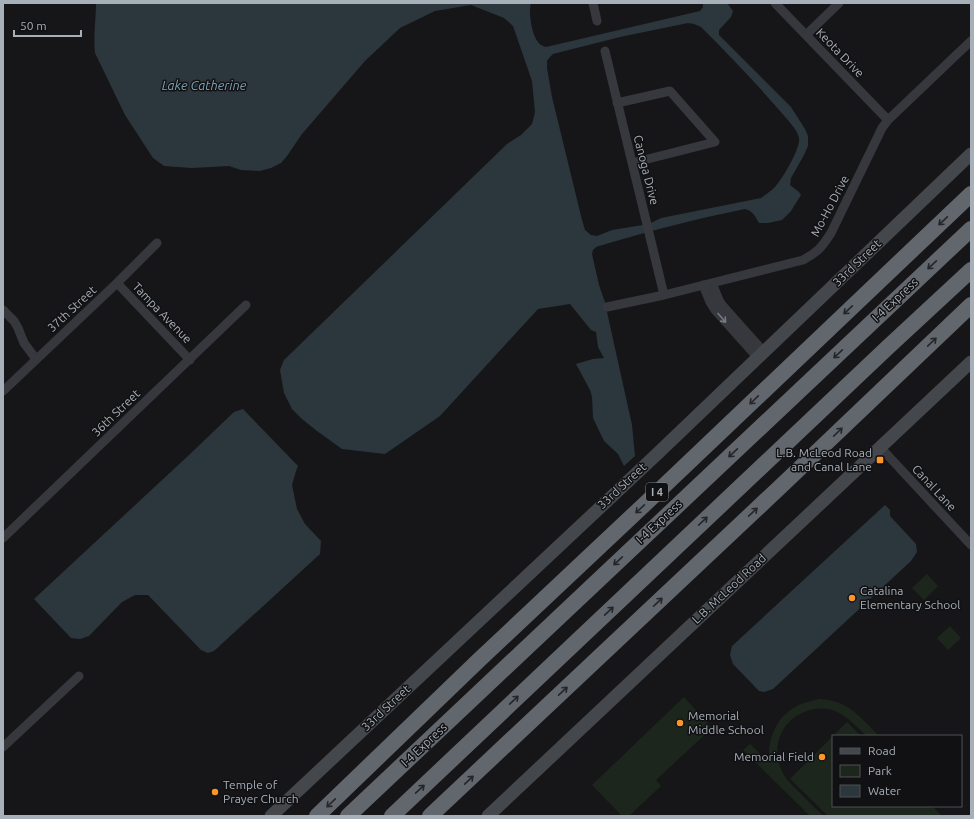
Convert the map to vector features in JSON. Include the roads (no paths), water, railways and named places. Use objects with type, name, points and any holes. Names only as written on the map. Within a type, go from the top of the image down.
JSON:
[{"type":"highway","name":"I 4","points":[[317,816],[479,660],[971,194]]},
{"type":"highway","name":"I-4 Express","points":[[348,816],[971,229]]},
{"type":"highway","points":[[392,816],[971,270]]},
{"type":"highway","points":[[430,816],[768,499],[971,305]]},
{"type":"street","points":[[593,3],[597,21]]},
{"type":"street","name":"Keota Drive","points":[[775,3],[888,120]]},
{"type":"street","points":[[806,35],[839,3]]},
{"type":"street","name":"Mo-Ho Drive","points":[[607,307],[664,295],[803,260],[818,251],[831,233],[882,128],[888,120],[971,41]]},
{"type":"street","name":"Canoga Drive","points":[[604,51],[664,295]]},
{"type":"street","points":[[617,103],[670,91],[715,142],[632,163]]},
{"type":"street","name":"33rd Street","points":[[271,816],[656,455],[971,154]]},
{"type":"street","name":"37th Street","points":[[3,391],[157,243]]},
{"type":"street","name":"Tampa Avenue","points":[[117,283],[190,360]]},
{"type":"street","points":[[712,283],[722,305],[760,354]]},
{"type":"street","points":[[703,285],[715,310],[760,354]]},
{"type":"street","name":"36th Street","points":[[3,538],[246,305]]},
{"type":"street","points":[[3,310],[14,321],[24,343],[36,359]]},
{"type":"street","name":"L.B. McLeod Road","points":[[488,816],[880,447],[970,365]]},
{"type":"street","name":"Canal Lane","points":[[880,447],[971,545]]},
{"type":"street","points":[[3,747],[79,676]]},
{"type":"water","name":"Lake Catherine","points":[[96,3],[531,3],[530,17],[532,29],[539,43],[546,47],[700,11],[703,7],[703,3],[727,3],[733,11],[731,17],[719,30],[719,35],[791,107],[808,136],[808,146],[791,178],[790,185],[801,195],[791,211],[782,220],[759,223],[752,212],[745,209],[651,231],[596,247],[593,250],[592,254],[599,285],[606,305],[632,425],[635,456],[624,466],[618,454],[604,441],[593,418],[592,397],[590,390],[576,364],[593,359],[604,358],[598,347],[596,332],[591,330],[570,304],[538,309],[440,416],[385,454],[342,449],[302,419],[292,409],[284,393],[280,370],[284,360],[507,144],[521,135],[532,124],[535,112],[532,81],[513,26],[504,18],[471,5],[435,11],[400,28],[365,61],[302,134],[281,163],[260,171],[241,170],[229,166],[192,168],[164,166],[153,158],[125,115],[95,53],[94,41]],"holes":[[[688,23],[701,27],[761,89],[788,120],[799,138],[799,143],[794,157],[773,189],[761,198],[661,218],[649,224],[612,230],[597,236],[591,235],[585,230],[582,220],[552,97],[547,61],[553,54],[620,37]]]},
{"type":"water","points":[[243,409],[298,466],[292,485],[297,509],[305,524],[321,541],[320,554],[214,651],[208,653],[201,650],[148,595],[135,595],[122,602],[89,636],[80,639],[71,638],[34,599],[234,412]]},
{"type":"water","points":[[885,505],[890,510],[890,516],[916,544],[917,552],[911,561],[773,689],[764,692],[759,691],[733,664],[730,655],[732,646]]},
{"type":"place","name":"L.B. McLeod Road and Canal Lane","points":[[880,460]]},
{"type":"place","name":"Catalina Elementary School","points":[[852,598]]},
{"type":"place","name":"Memorial Middle School","points":[[680,723]]},
{"type":"place","name":"Memorial Field","points":[[822,757]]},
{"type":"place","name":"Temple of Prayer Church","points":[[215,792]]}]
